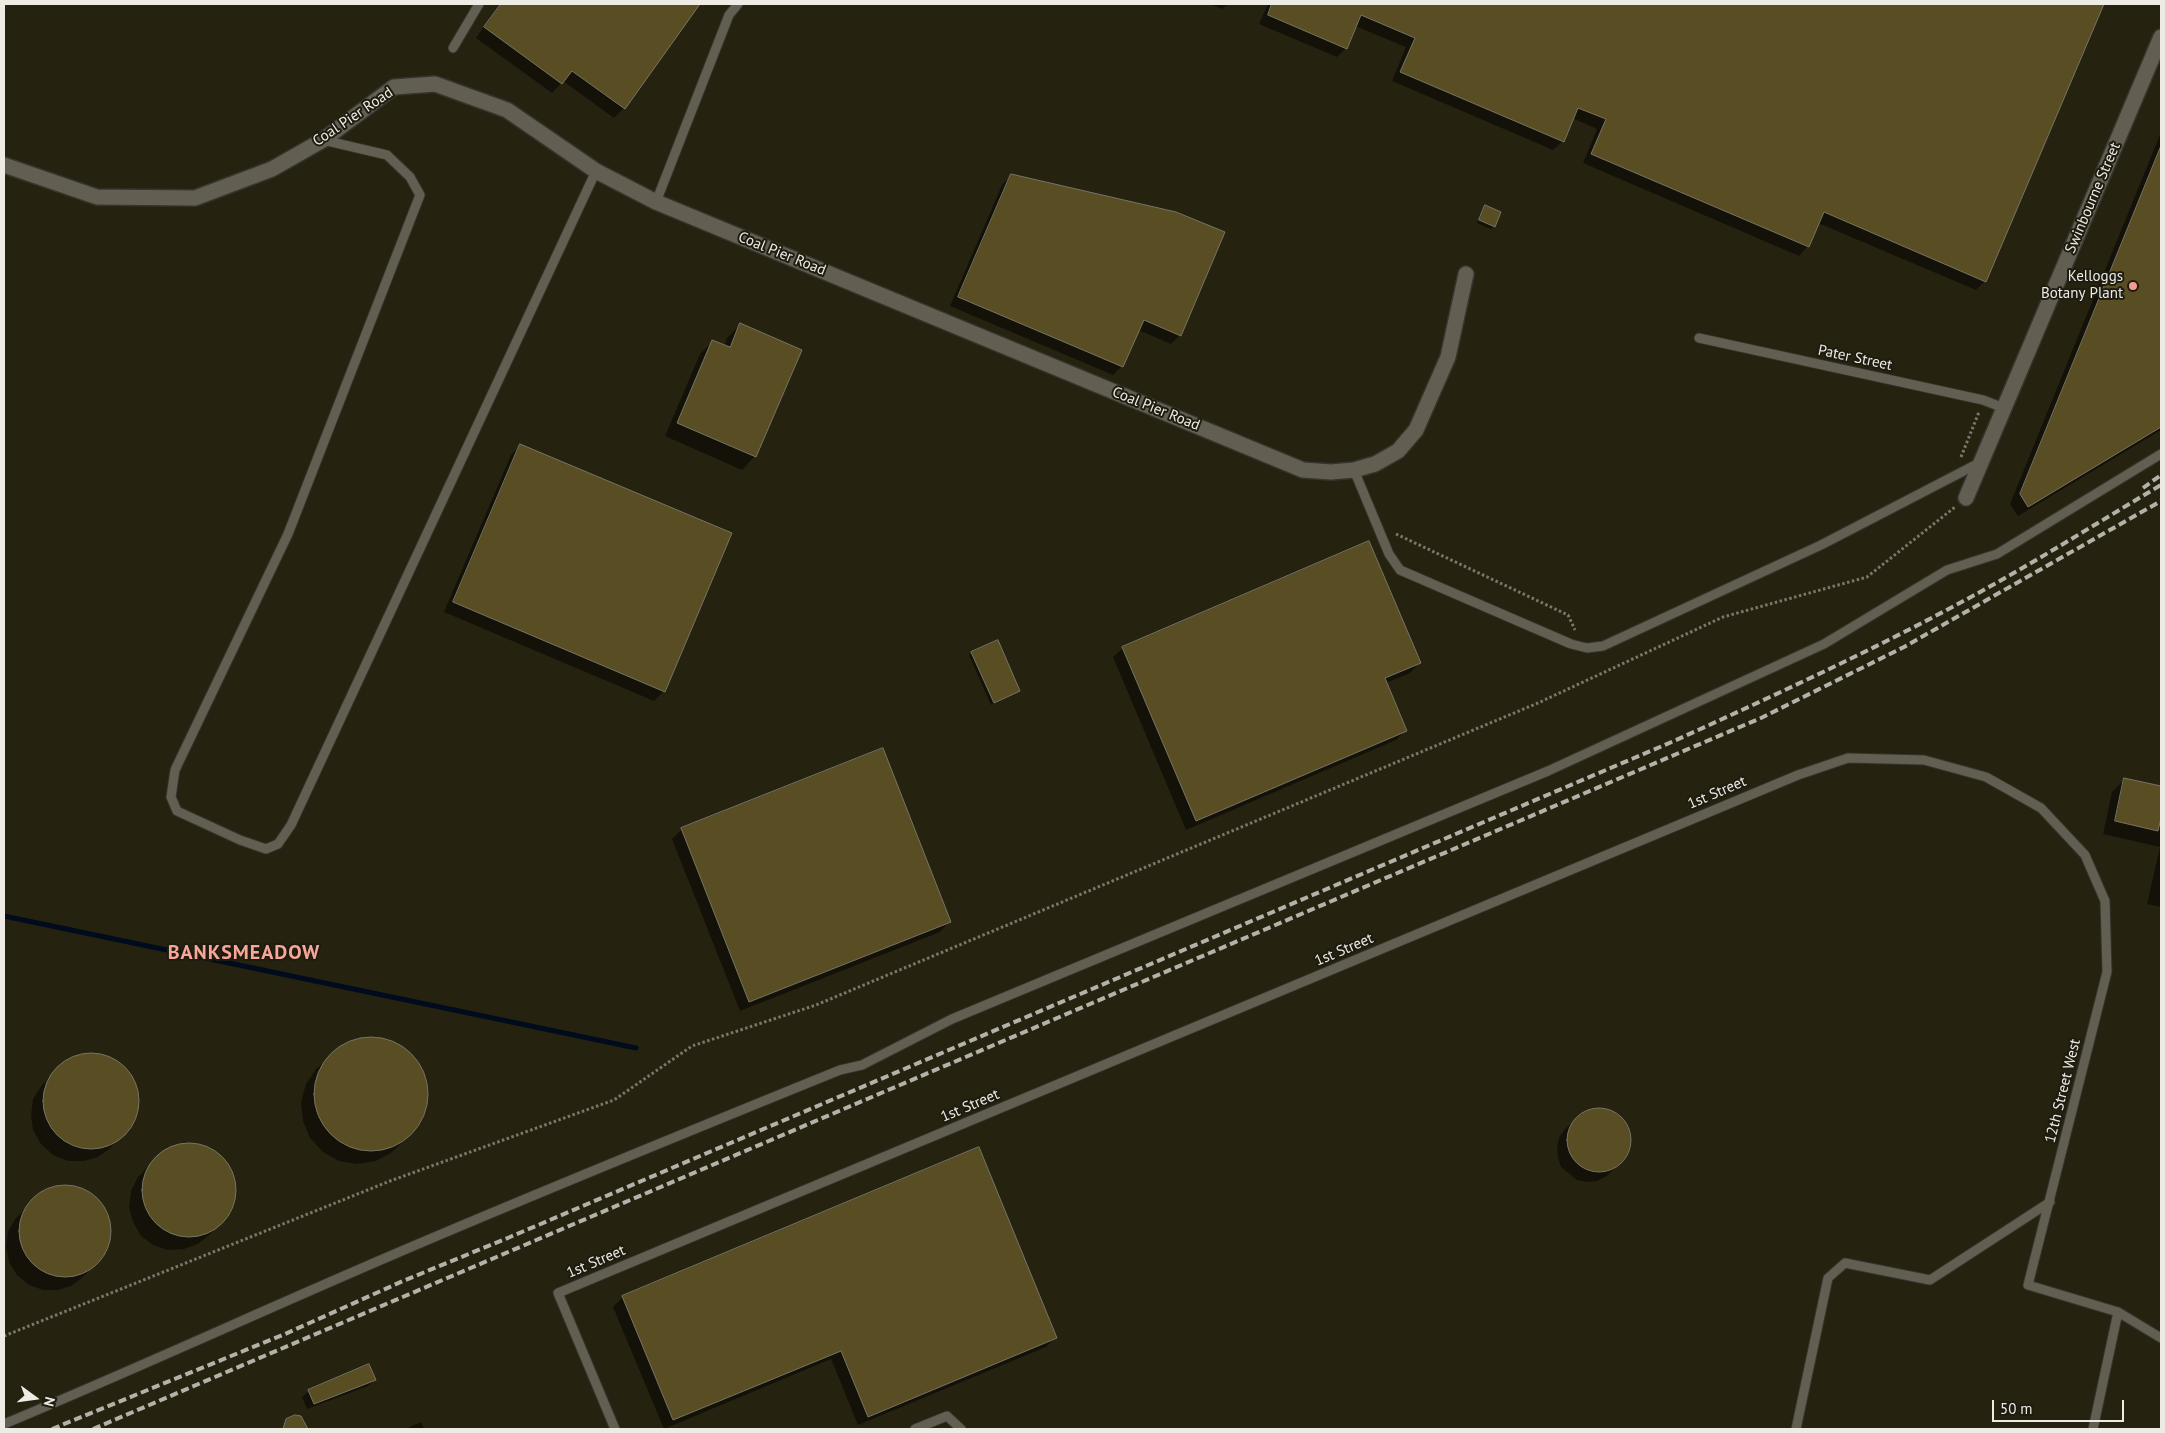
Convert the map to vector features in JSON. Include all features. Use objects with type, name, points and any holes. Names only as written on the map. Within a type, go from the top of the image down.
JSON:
[{"type":"street","name":"Swinbourne Street","points":[[1966,498],[2161,37]]},
{"type":"street","name":"Coal Pier Road","points":[[4,165],[96,197],[195,198],[272,169],[323,140],[394,87],[435,84],[507,110],[596,171],[656,202],[1303,470],[1331,472],[1354,470],[1375,464],[1398,451],[1416,430],[1448,357],[1466,274]]},
{"type":"lane","points":[[453,48],[479,4]]},
{"type":"lane","points":[[656,202],[729,15],[738,4]]},
{"type":"lane","points":[[323,140],[387,155],[410,177],[420,195],[288,534],[175,770],[171,797],[177,811],[240,840],[266,849],[278,844],[291,826],[596,171]]},
{"type":"lane","name":"Pater Street","points":[[1699,338],[1983,400],[2004,408]]},
{"type":"lane","points":[[4,1424],[128,1372],[396,1253],[840,1070],[862,1065],[961,1015],[1548,771],[1824,644],[1947,570],[1997,554],[2161,454]]},
{"type":"lane","points":[[1354,470],[1389,554],[1400,570],[1571,644],[1587,648],[1604,646],[1822,545],[1981,462]]},
{"type":"lane","name":"1st Street","points":[[615,1429],[558,1293],[1798,774],[1848,758],[1924,760],[1986,777],[2041,808],[2085,855],[2105,901]]},
{"type":"lane","name":"12th Street West","points":[[2105,901],[2107,972],[2028,1286],[2118,1312]]},
{"type":"lane","points":[[1796,1429],[1828,1278],[1845,1263],[1930,1280],[2050,1202]]},
{"type":"lane","points":[[2092,1429],[2118,1312],[2161,1338]]},
{"type":"lane","points":[[915,1429],[947,1416],[961,1429]]},
{"type":"path","points":[[1954,460],[1962,456],[1983,400]]},
{"type":"path","points":[[4,1336],[390,1180],[614,1100],[692,1046],[816,1005],[1538,703],[1723,617],[1867,577],[1966,498]]},
{"type":"path","points":[[1393,527],[1396,536],[1568,614],[1573,628],[1582,634]]},
{"type":"shaded area","points":[[4,4],[2161,4],[2161,1429],[4,1429]]},
{"type":"building","points":[[501,4],[700,4],[625,109],[572,71],[562,84],[484,27]]},
{"type":"building","points":[[1272,4],[2104,4],[1986,282],[1824,212],[1809,247],[1591,154],[1606,119],[1578,108],[1564,142],[1400,72],[1415,38],[1361,15],[1347,49],[1268,15]]},
{"type":"building","name":"Kelloggs Botany Plant","points":[[2161,146],[2161,427],[2028,507],[2020,494]]},
{"type":"building","points":[[1011,174],[1176,212],[1225,232],[1181,336],[1144,320],[1123,367],[958,297]]},
{"type":"building","points":[[1485,205],[1501,212],[1495,227],[1479,220]]},
{"type":"building","points":[[740,323],[802,350],[756,457],[677,423],[712,340],[730,347]]},
{"type":"building","points":[[520,444],[732,533],[665,692],[453,602]]},
{"type":"building","points":[[1369,541],[1421,663],[1385,678],[1407,731],[1196,821],[1122,647]]},
{"type":"building","points":[[998,640],[1020,691],[994,703],[971,652]]},
{"type":"building","points":[[883,748],[951,922],[749,1002],[681,828]]},
{"type":"building","points":[[2124,778],[2161,786],[2161,818],[2158,831],[2115,821]]},
{"type":"building","points":[[371,1037],[393,1041],[412,1053],[424,1072],[428,1094],[424,1116],[412,1135],[393,1147],[371,1151],[349,1147],[330,1135],[318,1116],[314,1094],[318,1072],[330,1053],[349,1041]]},
{"type":"building","points":[[91,1053],[109,1057],[125,1067],[135,1083],[139,1101],[135,1119],[125,1135],[109,1145],[91,1149],[73,1145],[57,1135],[47,1119],[43,1101],[47,1083],[57,1067],[73,1057]]},
{"type":"building","points":[[1593,1108],[1605,1108],[1622,1117],[1629,1128],[1631,1140],[1629,1152],[1622,1163],[1605,1172],[1593,1172],[1581,1167],[1572,1158],[1567,1146],[1567,1134],[1572,1122],[1581,1113]]},
{"type":"building","points":[[189,1143],[207,1147],[222,1157],[232,1172],[236,1190],[232,1208],[222,1223],[207,1233],[189,1237],[171,1233],[156,1223],[146,1208],[142,1190],[146,1172],[156,1157],[171,1147]]},
{"type":"building","points":[[979,1147],[1057,1338],[868,1417],[841,1351],[673,1420],[622,1296]]},
{"type":"building","points":[[65,1185],[83,1189],[98,1198],[107,1213],[111,1231],[107,1249],[98,1264],[83,1273],[65,1277],[47,1273],[32,1264],[23,1249],[19,1231],[23,1213],[32,1198],[47,1189]]},
{"type":"building","points":[[369,1364],[376,1380],[314,1404],[308,1390]]},
{"type":"building","points":[[295,1415],[301,1416],[308,1429],[283,1429],[286,1419]]},
{"type":"waterway","points":[[4,916],[636,1048]]},
{"type":"railway","points":[[2143,488],[2161,475]]},
{"type":"railway","points":[[52,1429],[285,1334],[403,1281],[1674,741],[1919,625],[2019,570],[2161,485]]},
{"type":"railway","points":[[93,1429],[1761,718],[1904,647],[2161,501]]},
{"type":"place","name":"Kelloggs Botany Plant","points":[[2133,286]]},
{"type":"district","name":"BANKSMEADOW","points":[[244,953]]}]
